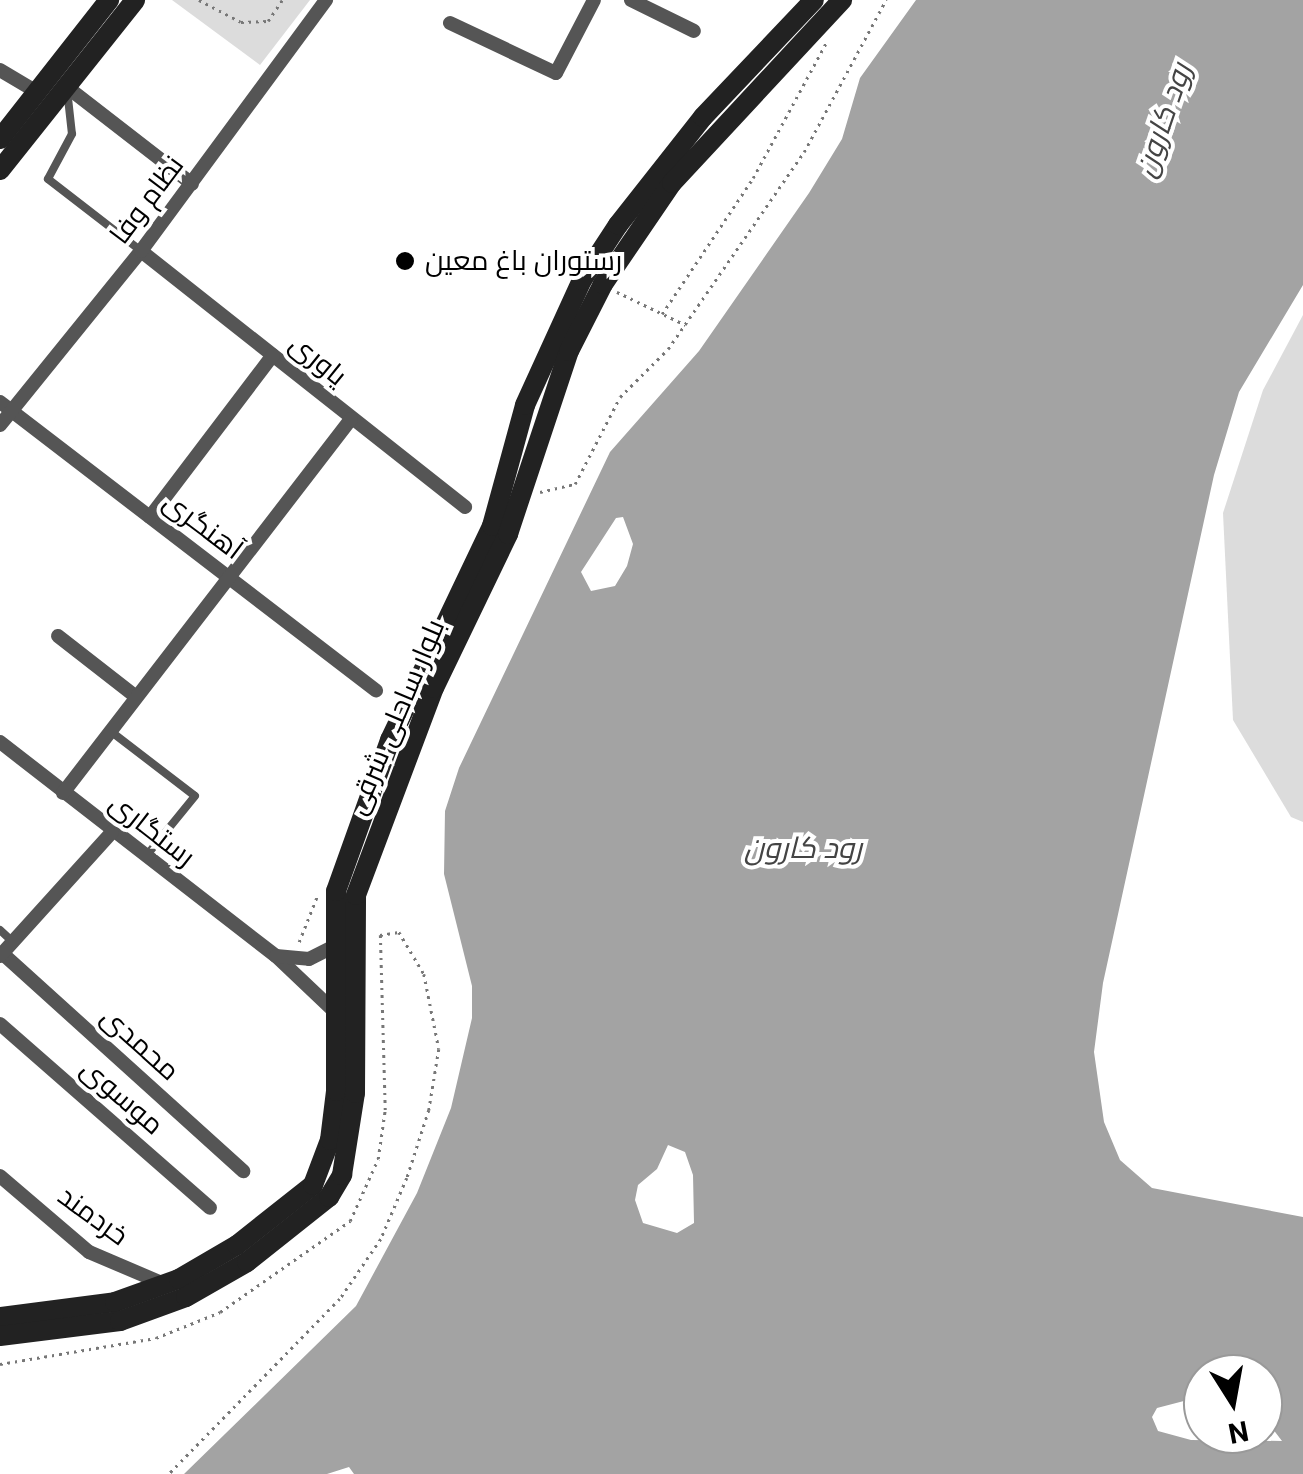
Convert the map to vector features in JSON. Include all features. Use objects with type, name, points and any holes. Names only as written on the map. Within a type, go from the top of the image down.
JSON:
[{"type":"main road","points":[[0,139],[109,0]]},
{"type":"main road","points":[[0,170],[135,0]]},
{"type":"main road","name":"بلوار ساحلی شرقی","points":[[0,1336],[120,1320],[186,1297],[248,1262],[329,1197],[346,1159],[355,1093],[356,896],[504,515],[525,405],[582,280],[658,170],[814,0]]},
{"type":"main road","name":"بلوار ساحلی شرقی","points":[[0,1317],[115,1302],[164,1284],[237,1246],[314,1186],[330,1140],[336,891],[352,838],[416,678],[518,496],[544,412],[602,284],[683,170],[836,8]]},
{"type":"street","name":"نظام وفا","points":[[0,426],[6,407],[141,251],[326,0]]},
{"type":"street","points":[[450,23],[556,73],[594,0]]},
{"type":"street","points":[[631,0],[694,31]]},
{"type":"street","points":[[0,70],[36,92]]},
{"type":"street","points":[[67,87],[192,184]]},
{"type":"street","name":"یاوری","points":[[141,251],[465,507]]},
{"type":"street","points":[[150,517],[273,355]]},
{"type":"street","name":"آهنگری","points":[[6,407],[376,690]]},
{"type":"street","points":[[63,792],[226,575],[352,418]]},
{"type":"street","points":[[58,636],[134,696]]},
{"type":"street","name":"رستگاری","points":[[0,742],[276,956],[336,1012]]},
{"type":"street","points":[[5,950],[112,832]]},
{"type":"street","points":[[276,956],[301,960],[332,948]]},
{"type":"street","name":"محمدی","points":[[5,950],[243,1171]]},
{"type":"street","name":"موسوی","points":[[0,1024],[210,1208]]},
{"type":"street","name":"خردمند","points":[[0,1176],[89,1252],[164,1284]]},
{"type":"lane","points":[[67,87],[72,134],[48,179],[141,251]]},
{"type":"lane","points":[[109,730],[195,796],[145,857]]},
{"type":"lane","points":[[0,930],[5,950]]},
{"type":"path","points":[[193,9],[200,0],[242,22],[268,21],[282,0]]},
{"type":"path","points":[[518,496],[575,484],[620,397],[686,326],[804,152],[886,0]]},
{"type":"path","points":[[662,314],[753,178],[825,50],[836,8]]},
{"type":"path","points":[[602,284],[686,326]]},
{"type":"shaded area","points":[[172,0],[310,0],[260,65]]},
{"type":"shaded area","points":[[1303,315],[1303,822],[1291,817],[1233,720],[1223,513],[1263,390]]},
{"type":"water","name":"رود کارون","points":[[916,0],[1303,0],[1303,285],[1239,392],[1214,475],[1103,983],[1094,1052],[1104,1122],[1120,1160],[1152,1188],[1303,1217],[1303,1474],[354,1474],[349,1467],[327,1474],[184,1474],[356,1306],[417,1193],[451,1108],[472,1018],[472,986],[444,874],[445,811],[459,768],[610,452],[699,351],[842,139],[860,78]],"holes":[[[623,517],[633,544],[627,566],[615,586],[591,591],[581,572],[616,518]],[[668,1145],[685,1152],[693,1175],[694,1223],[677,1233],[643,1223],[635,1200],[638,1185],[657,1169]]]},
{"type":"place","name":"رستوران باغ معین","points":[[405,261]]}]
